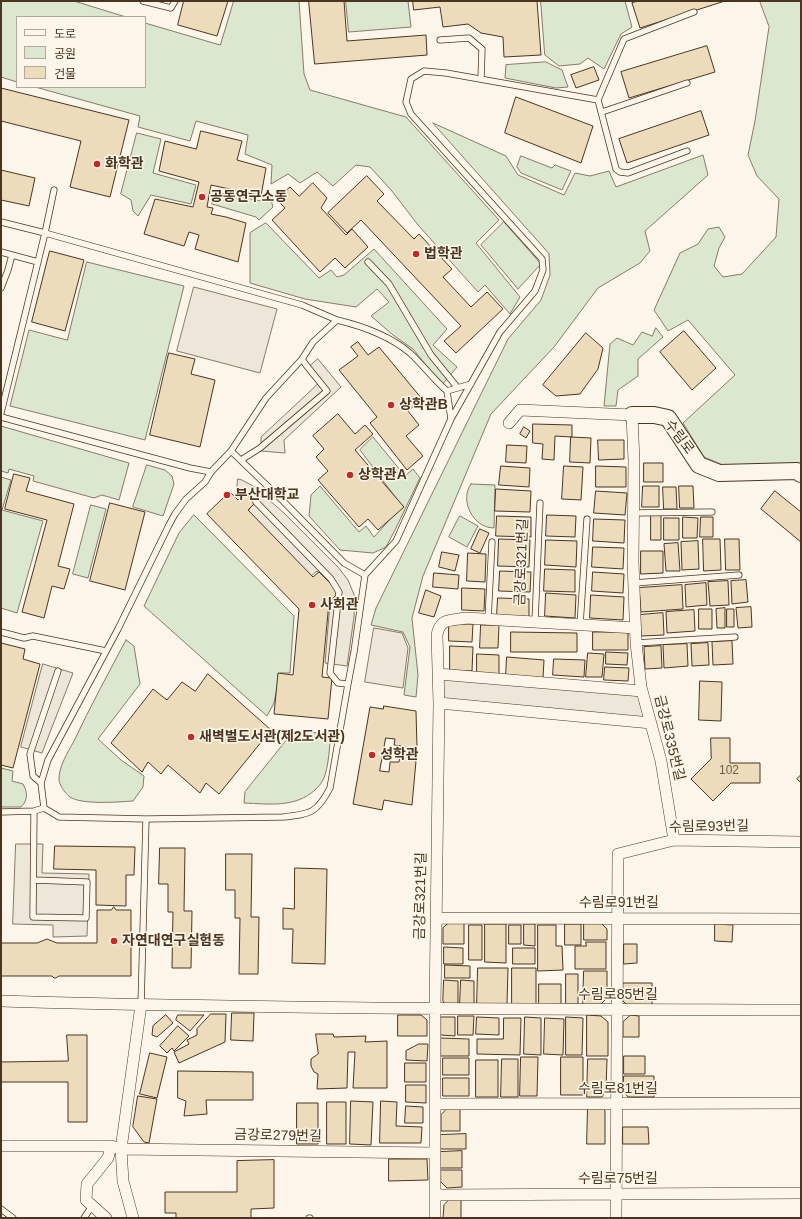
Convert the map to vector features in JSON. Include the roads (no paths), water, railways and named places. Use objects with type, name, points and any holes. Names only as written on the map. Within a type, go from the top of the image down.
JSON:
[{"type":"main road","name":"수림로","points":[[632,415],[654,415],[668,418],[699,465],[719,473],[797,471],[801,474]]},
{"type":"street","name":"수림로","points":[[510,423],[520,410],[632,415]]},
{"type":"street","name":"금강로335번길","points":[[632,415],[636,643],[642,691],[661,761],[674,840]]},
{"type":"street","name":"금강로321번길","points":[[435,1218],[435,1009],[439,703],[436,635],[438,627],[444,622],[466,618],[636,628]]},
{"type":"street","points":[[438,674],[642,691]]},
{"type":"street","points":[[439,703],[651,723]]},
{"type":"street","name":"수림로93번길","points":[[618,918],[618,854],[674,840],[801,842]]},
{"type":"street","name":"수림로91번길","points":[[436,918],[801,919]]},
{"type":"street","points":[[616,1218],[618,918]]},
{"type":"street","points":[[1,1001],[141,1005],[435,1009]]},
{"type":"street","points":[[133,1218],[116,1147],[141,1005]]},
{"type":"street","name":"수림로85번길","points":[[435,1009],[801,1010]]},
{"type":"street","name":"수림로81번길","points":[[435,1104],[801,1103]]},
{"type":"street","name":"금강로279번길","points":[[1,1146],[435,1153]]},
{"type":"street","points":[[106,1218],[86,1200],[87,1184],[116,1147]]},
{"type":"street","name":"수림로75번길","points":[[435,1195],[801,1193]]},
{"type":"lane","points":[[144,1],[171,8],[174,1]]},
{"type":"lane","points":[[687,151],[628,173],[620,172],[616,169],[598,100],[624,39],[694,12]]},
{"type":"lane","points":[[440,40],[469,38],[482,48],[481,79]]},
{"type":"lane","points":[[1,812],[34,811],[44,808],[59,817],[146,819],[283,817],[301,815],[315,810],[323,801],[330,788],[354,652],[365,575],[396,541],[451,419],[500,332],[535,291],[543,270],[542,259],[411,114],[406,102],[411,78],[424,71],[481,79],[598,100]]},
{"type":"lane","points":[[602,112],[687,82]]},
{"type":"lane","points":[[1,413],[54,190]]},
{"type":"lane","points":[[1,222],[302,305],[337,320],[358,325],[388,339],[409,353],[446,391],[451,419]]},
{"type":"lane","points":[[1,252],[38,262]]},
{"type":"lane","points":[[1,288],[12,255]]},
{"type":"lane","points":[[368,262],[389,284],[432,355],[458,387]]},
{"type":"lane","points":[[44,808],[41,783],[48,760],[118,629],[168,525],[186,499],[205,482],[211,472],[231,450],[266,398],[302,359],[313,342],[337,320]]},
{"type":"lane","points":[[241,460],[260,448],[327,391],[302,359]]},
{"type":"lane","points":[[446,391],[472,384]]},
{"type":"lane","points":[[1,416],[190,468],[211,472]]},
{"type":"lane","points":[[231,450],[344,563],[365,575]]},
{"type":"lane","points":[[256,502],[331,579],[339,592],[330,673],[338,683],[348,684]]},
{"type":"lane","name":"금강로321번길","points":[[535,622],[540,503]]},
{"type":"lane","points":[[634,513],[712,512]]},
{"type":"lane","points":[[580,625],[586,519]]},
{"type":"lane","points":[[488,620],[492,542]]},
{"type":"lane","points":[[634,582],[739,575]]},
{"type":"lane","points":[[1,632],[24,638],[33,636],[106,651]]},
{"type":"lane","points":[[636,643],[736,637]]},
{"type":"lane","points":[[41,783],[33,776],[30,754],[58,671]]},
{"type":"lane","points":[[34,811],[33,917],[86,918],[87,882],[34,880]]},
{"type":"lane","points":[[141,1005],[146,819]]},
{"type":"lane","points":[[84,1218],[92,1206]]},
{"type":"lane","points":[[2,1211],[13,1218]]},
{"type":"place","name":"화학관","points":[[97,164]]},
{"type":"place","name":"공동연구소동","points":[[202,197]]},
{"type":"place","name":"법학관","points":[[416,254]]},
{"type":"place","name":"상학관B","points":[[391,405]]},
{"type":"place","name":"상학관A","points":[[350,475]]},
{"type":"place","name":"부산대학교","points":[[227,495]]},
{"type":"place","name":"사회관","points":[[312,605]]},
{"type":"place","name":"새벽벌도서관(제2도서관)","points":[[191,737]]},
{"type":"place","name":"성학관","points":[[372,755]]},
{"type":"place","name":"자연대연구실험동","points":[[114,941]]}]
